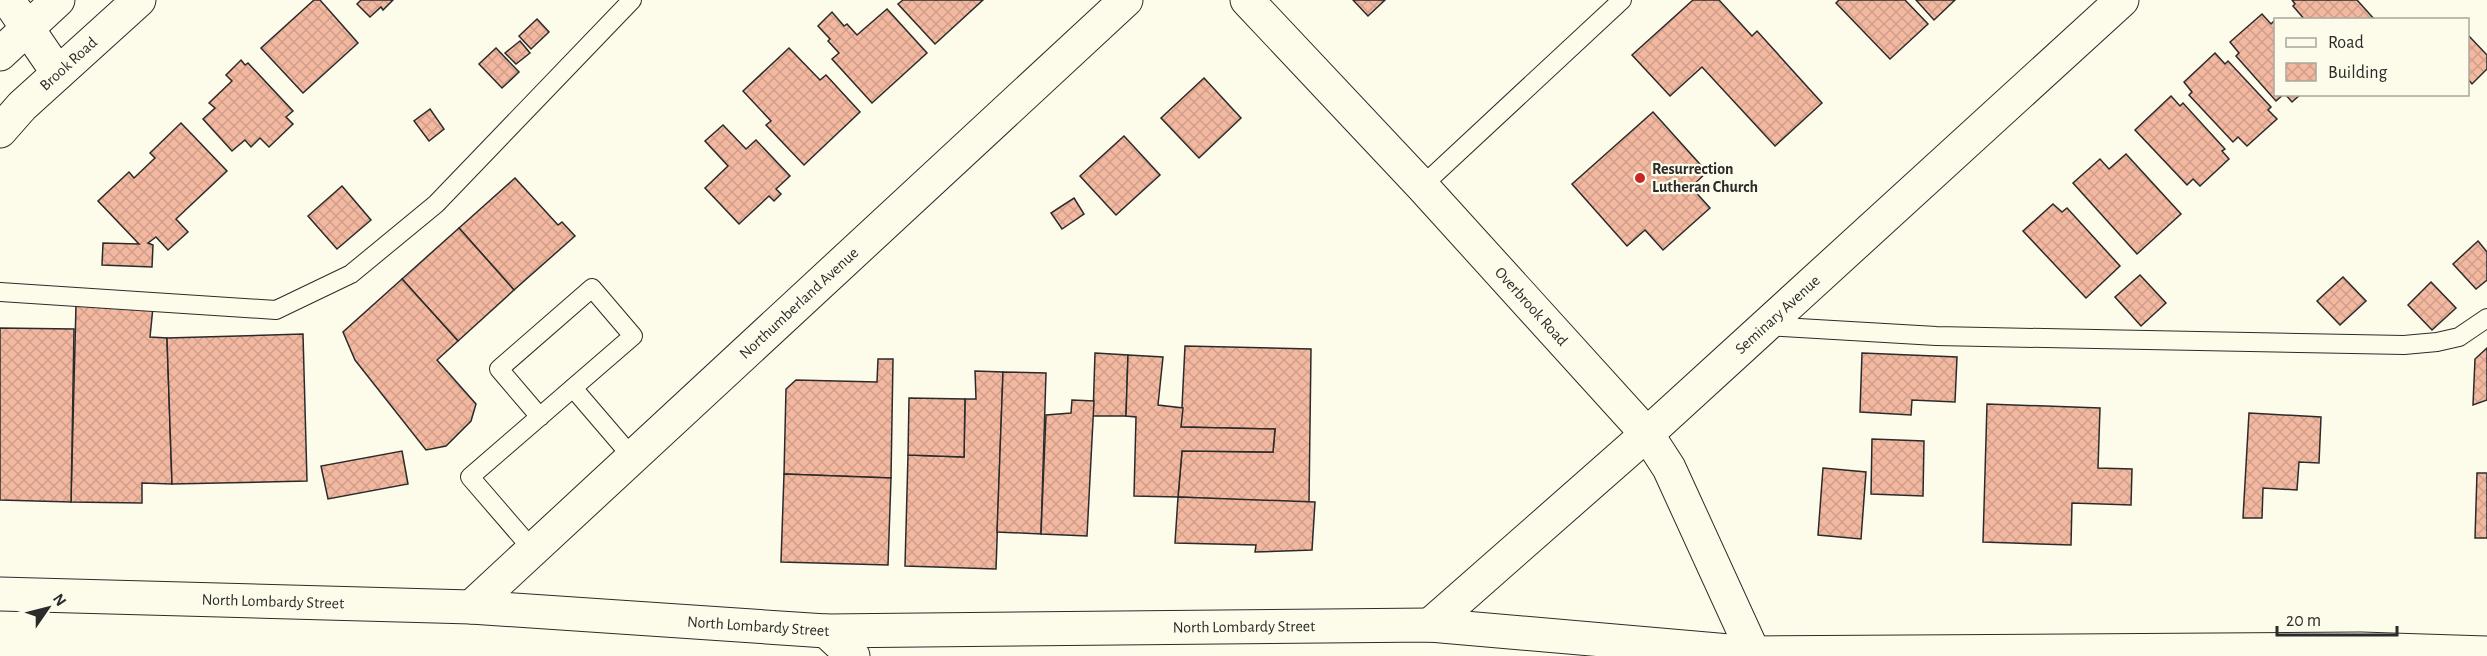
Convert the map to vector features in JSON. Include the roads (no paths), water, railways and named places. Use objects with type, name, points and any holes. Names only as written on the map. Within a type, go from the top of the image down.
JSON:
[{"type":"street","points":[[8,0],[58,73]]},
{"type":"street","points":[[0,54],[58,0]]},
{"type":"street","name":"Brook Road","points":[[0,131],[21,106],[139,0]]},
{"type":"street","name":"Northumberland Avenue","points":[[471,608],[1126,0]]},
{"type":"street","name":"Overbrook Road","points":[[1247,0],[1422,186],[1647,434],[1669,468],[1753,654]]},
{"type":"street","name":"Seminary Avenue","points":[[1430,625],[1647,434],[2122,0]]},
{"type":"street","name":"North Lombardy Street","points":[[0,594],[471,608],[826,631],[1430,625],[1753,654],[2356,652],[2443,654],[2487,652]]},
{"type":"street","points":[[826,631],[853,656]]},
{"type":"lane","points":[[0,292],[276,310],[351,274],[436,204],[632,0]]},
{"type":"lane","points":[[1422,186],[1622,0]]},
{"type":"lane","points":[[533,550],[470,477],[540,417],[633,336],[592,288],[499,369],[540,417]]},
{"type":"lane","points":[[1766,326],[1936,336],[2404,345],[2459,337],[2487,318]]},
{"type":"lane","points":[[573,388],[633,458]]},
{"type":"place","name":"Resurrection Lutheran Church","points":[[1640,178]]}]
